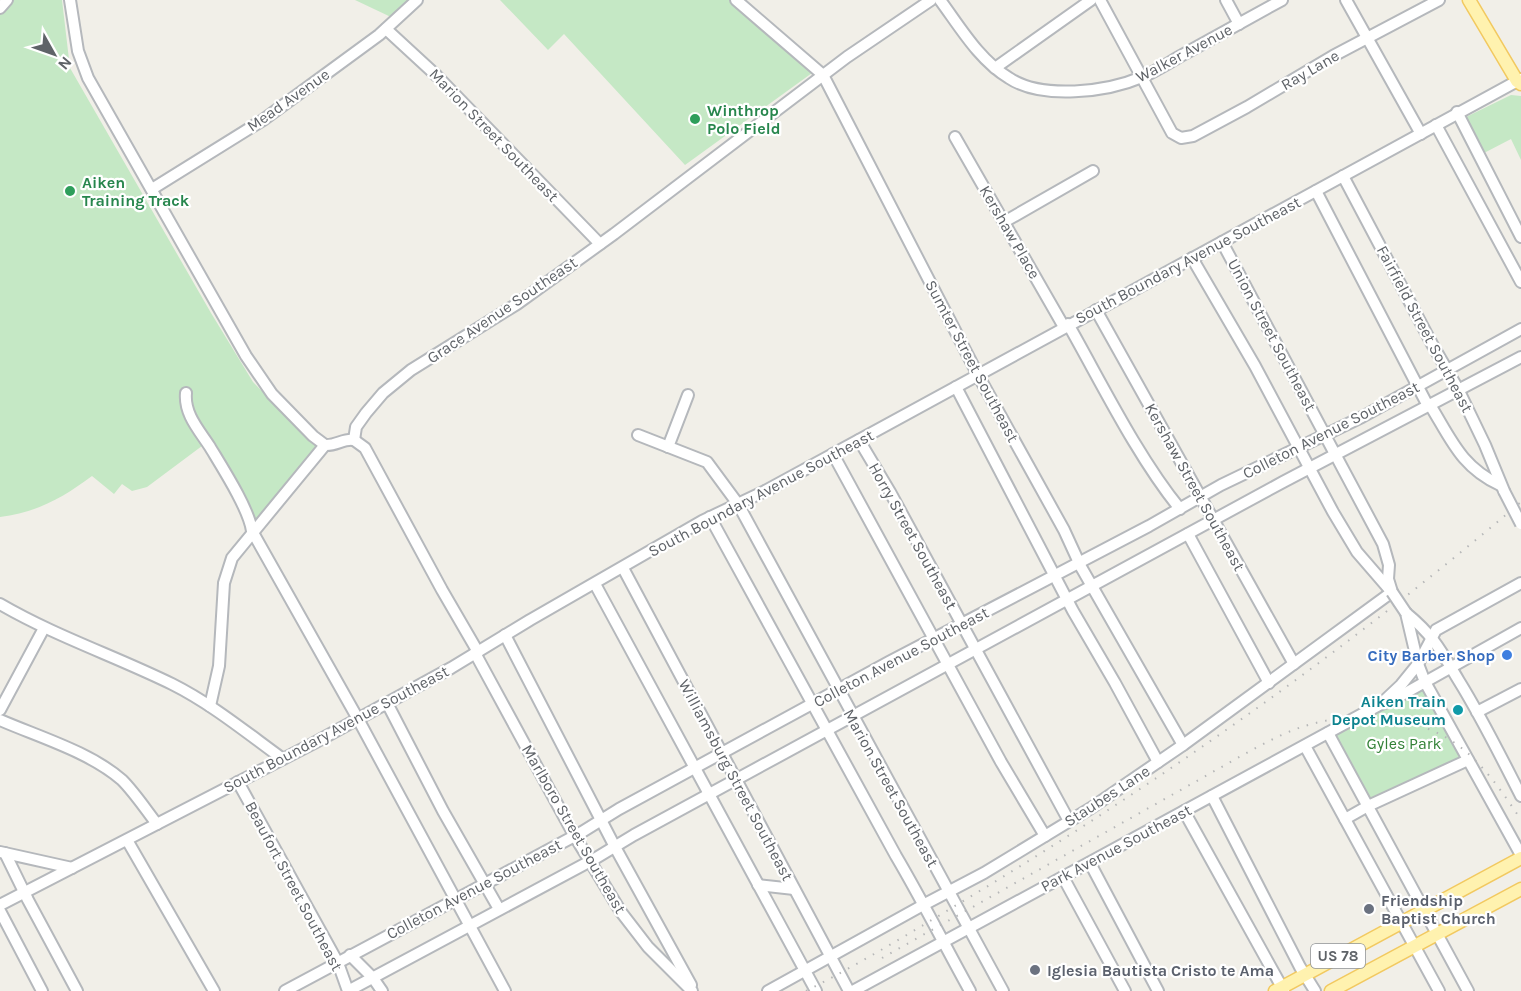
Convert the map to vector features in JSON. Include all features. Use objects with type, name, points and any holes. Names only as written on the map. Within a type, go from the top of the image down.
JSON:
[{"type":"main road","points":[[1469,0],[1520,81]]},
{"type":"main road","name":"US 78","points":[[1280,990],[1305,974],[1521,856]]},
{"type":"main road","name":"US 78","points":[[1331,991],[1521,888]]},
{"type":"street","points":[[0,8],[7,0]]},
{"type":"street","points":[[70,0],[78,51],[84,69],[260,379],[313,436],[325,444],[332,445],[354,440]]},
{"type":"street","name":"Mead Avenue","points":[[152,189],[263,120],[386,29],[417,0]]},
{"type":"street","name":"Sumter Street Southeast","points":[[736,0],[823,75],[978,375],[1064,530],[1092,587],[1183,745]]},
{"type":"street","name":"Grace Avenue Southeast","points":[[354,440],[356,428],[366,413],[383,393],[411,370],[516,304],[600,244],[823,75],[931,0]]},
{"type":"street","name":"Walker Avenue","points":[[940,0],[979,53],[995,68],[1011,80],[1023,85],[1057,91],[1104,89],[1141,78],[1281,0]]},
{"type":"street","points":[[995,68],[1091,0]]},
{"type":"street","points":[[1100,0],[1141,78]]},
{"type":"street","points":[[1226,0],[1239,24]]},
{"type":"street","points":[[1346,0],[1421,134]]},
{"type":"street","name":"Ray Lane","points":[[1141,78],[1172,133],[1180,138],[1193,136],[1333,56],[1438,0]]},
{"type":"street","name":"Marion Street Southeast","points":[[386,29],[437,76],[600,244]]},
{"type":"street","name":"South Boundary Avenue Southeast","points":[[0,905],[358,719],[710,517],[833,454],[1421,134],[1457,112],[1520,81]]},
{"type":"street","points":[[1457,112],[1521,237]]},
{"type":"street","points":[[1437,125],[1521,282]]},
{"type":"street","name":"Kershaw Place","points":[[955,137],[1066,326]]},
{"type":"street","points":[[1004,222],[1093,171]]},
{"type":"street","name":"Fairfield Street Southeast","points":[[1343,176],[1458,389],[1485,445],[1502,488],[1521,524]]},
{"type":"street","name":"Fairfield Street Southeast","points":[[1317,191],[1418,386],[1462,459],[1486,479],[1502,488]]},
{"type":"street","name":"Union Street Southeast","points":[[1222,242],[1383,544],[1389,565],[1388,579],[1392,592]]},
{"type":"street","name":"Union Street Southeast","points":[[1192,258],[1255,366],[1297,448],[1358,552],[1392,592],[1406,613],[1432,637],[1477,712],[1521,796]]},
{"type":"street","name":"Kershaw Street Southeast","points":[[1096,310],[1294,664]]},
{"type":"street","name":"Kershaw Street Southeast","points":[[1066,326],[1167,493],[1180,509]]},
{"type":"street","name":"Colleton Avenue Southeast","points":[[285,991],[724,754],[813,703],[1200,497],[1362,417],[1521,329]]},
{"type":"street","name":"Colleton Avenue Southeast","points":[[348,991],[1212,520],[1521,357]]},
{"type":"street","name":"Sumter Street Southeast","points":[[956,387],[1067,599],[1158,762]]},
{"type":"street","points":[[186,393],[185,402],[190,418],[235,492],[251,522],[252,531],[358,719],[505,991]]},
{"type":"street","points":[[668,447],[688,395]]},
{"type":"street","name":"Marion Street Southeast","points":[[638,435],[707,462],[738,504],[1003,991]]},
{"type":"street","name":"Marlboro Street Southeast","points":[[354,440],[366,448],[574,835],[621,912],[648,947],[693,991]]},
{"type":"street","name":"Horry Street Southeast","points":[[859,440],[890,492],[1069,821]]},
{"type":"street","points":[[210,706],[219,666],[222,607],[227,569],[232,558],[252,531],[325,444]]},
{"type":"street","name":"Horry Street Southeast","points":[[833,454],[948,665]]},
{"type":"street","name":"Marion Street Southeast","points":[[710,517],[896,856],[925,904],[943,943],[970,991]]},
{"type":"street","name":"Kershaw Street Southeast","points":[[1188,534],[1269,683]]},
{"type":"street","name":"Williamsburg Street Southeast","points":[[623,568],[738,780],[830,957],[851,991]]},
{"type":"street","name":"Park Avenue Southeast","points":[[1379,705],[1401,685],[1418,664],[1432,637],[1442,625],[1521,583]]},
{"type":"street","name":"Williamsburg Street Southeast","points":[[595,584],[816,991]]},
{"type":"street","name":"Staubes Lane","points":[[805,972],[984,873],[1069,821],[1183,745],[1392,592]]},
{"type":"street","points":[[0,604],[44,628],[172,685],[210,706],[283,759]]},
{"type":"street","name":"Union Street Southeast","points":[[1406,613],[1418,664],[1425,682],[1521,856]]},
{"type":"street","name":"Park Avenue Southeast","points":[[851,991],[1379,705],[1393,700],[1521,627]]},
{"type":"street","points":[[0,710],[44,628]]},
{"type":"street","name":"Marlboro Street Southeast","points":[[505,635],[693,991]]},
{"type":"street","points":[[948,665],[1045,836]]},
{"type":"street","points":[[1477,712],[1521,689]]},
{"type":"street","points":[[387,703],[443,811],[499,909]]},
{"type":"street","points":[[0,720],[104,767],[122,780],[157,824]]},
{"type":"street","points":[[1328,733],[1468,991]]},
{"type":"street","points":[[1305,746],[1439,991]]},
{"type":"street","points":[[1345,819],[1468,760]]},
{"type":"street","name":"Beaufort Street Southeast","points":[[238,782],[338,963],[348,991]]},
{"type":"street","points":[[1212,796],[1315,991]]},
{"type":"street","points":[[1184,811],[1280,990]]},
{"type":"street","points":[[127,840],[214,991]]},
{"type":"street","points":[[3,853],[72,868]]},
{"type":"street","points":[[3,853],[77,991]]},
{"type":"street","points":[[1090,862],[1158,991]]},
{"type":"street","points":[[1063,877],[1125,991]]},
{"type":"street","points":[[758,885],[794,889]]},
{"type":"street","points":[[0,910],[42,991]]},
{"type":"street","name":"Beaufort Street Southeast","points":[[350,956],[373,978],[382,991]]},
{"type":"street","points":[[768,991],[805,972]]},
{"type":"green space","name":"Aiken Training Track","points":[[0,0],[62,0],[70,68],[211,313],[253,382],[319,446],[254,524],[206,443],[147,487],[132,491],[122,484],[114,494],[92,476],[71,491],[38,508],[0,517]]},
{"type":"green space","points":[[355,0],[408,0],[393,18]]},
{"type":"green space","name":"Winthrop Polo Field","points":[[500,0],[729,0],[812,73],[685,165],[564,34],[548,50]]},
{"type":"green space","points":[[1511,95],[1521,96],[1521,160],[1511,139],[1484,153],[1466,117]]},
{"type":"green space","name":"Gyles Park","points":[[1424,688],[1462,759],[1370,802],[1334,735]]},
{"type":"railway","points":[[806,991],[874,954],[983,889],[1192,754],[1393,607],[1521,502]]},
{"type":"railway","points":[[882,958],[1250,751],[1290,731],[1316,723],[1358,717],[1380,718],[1421,726],[1441,735],[1459,746],[1477,762],[1501,790],[1521,820]]},
{"type":"place","name":"Winthrop Polo Field","points":[[695,119]]},
{"type":"place","name":"Aiken Training Track","points":[[70,191]]},
{"type":"place","name":"City Barber Shop","points":[[1507,655]]},
{"type":"place","name":"Aiken Train Depot Museum","points":[[1458,710]]},
{"type":"place","name":"Friendship Baptist Church","points":[[1369,909]]},
{"type":"place","name":"Iglesia Bautista Cristo te Ama","points":[[1035,970]]}]
